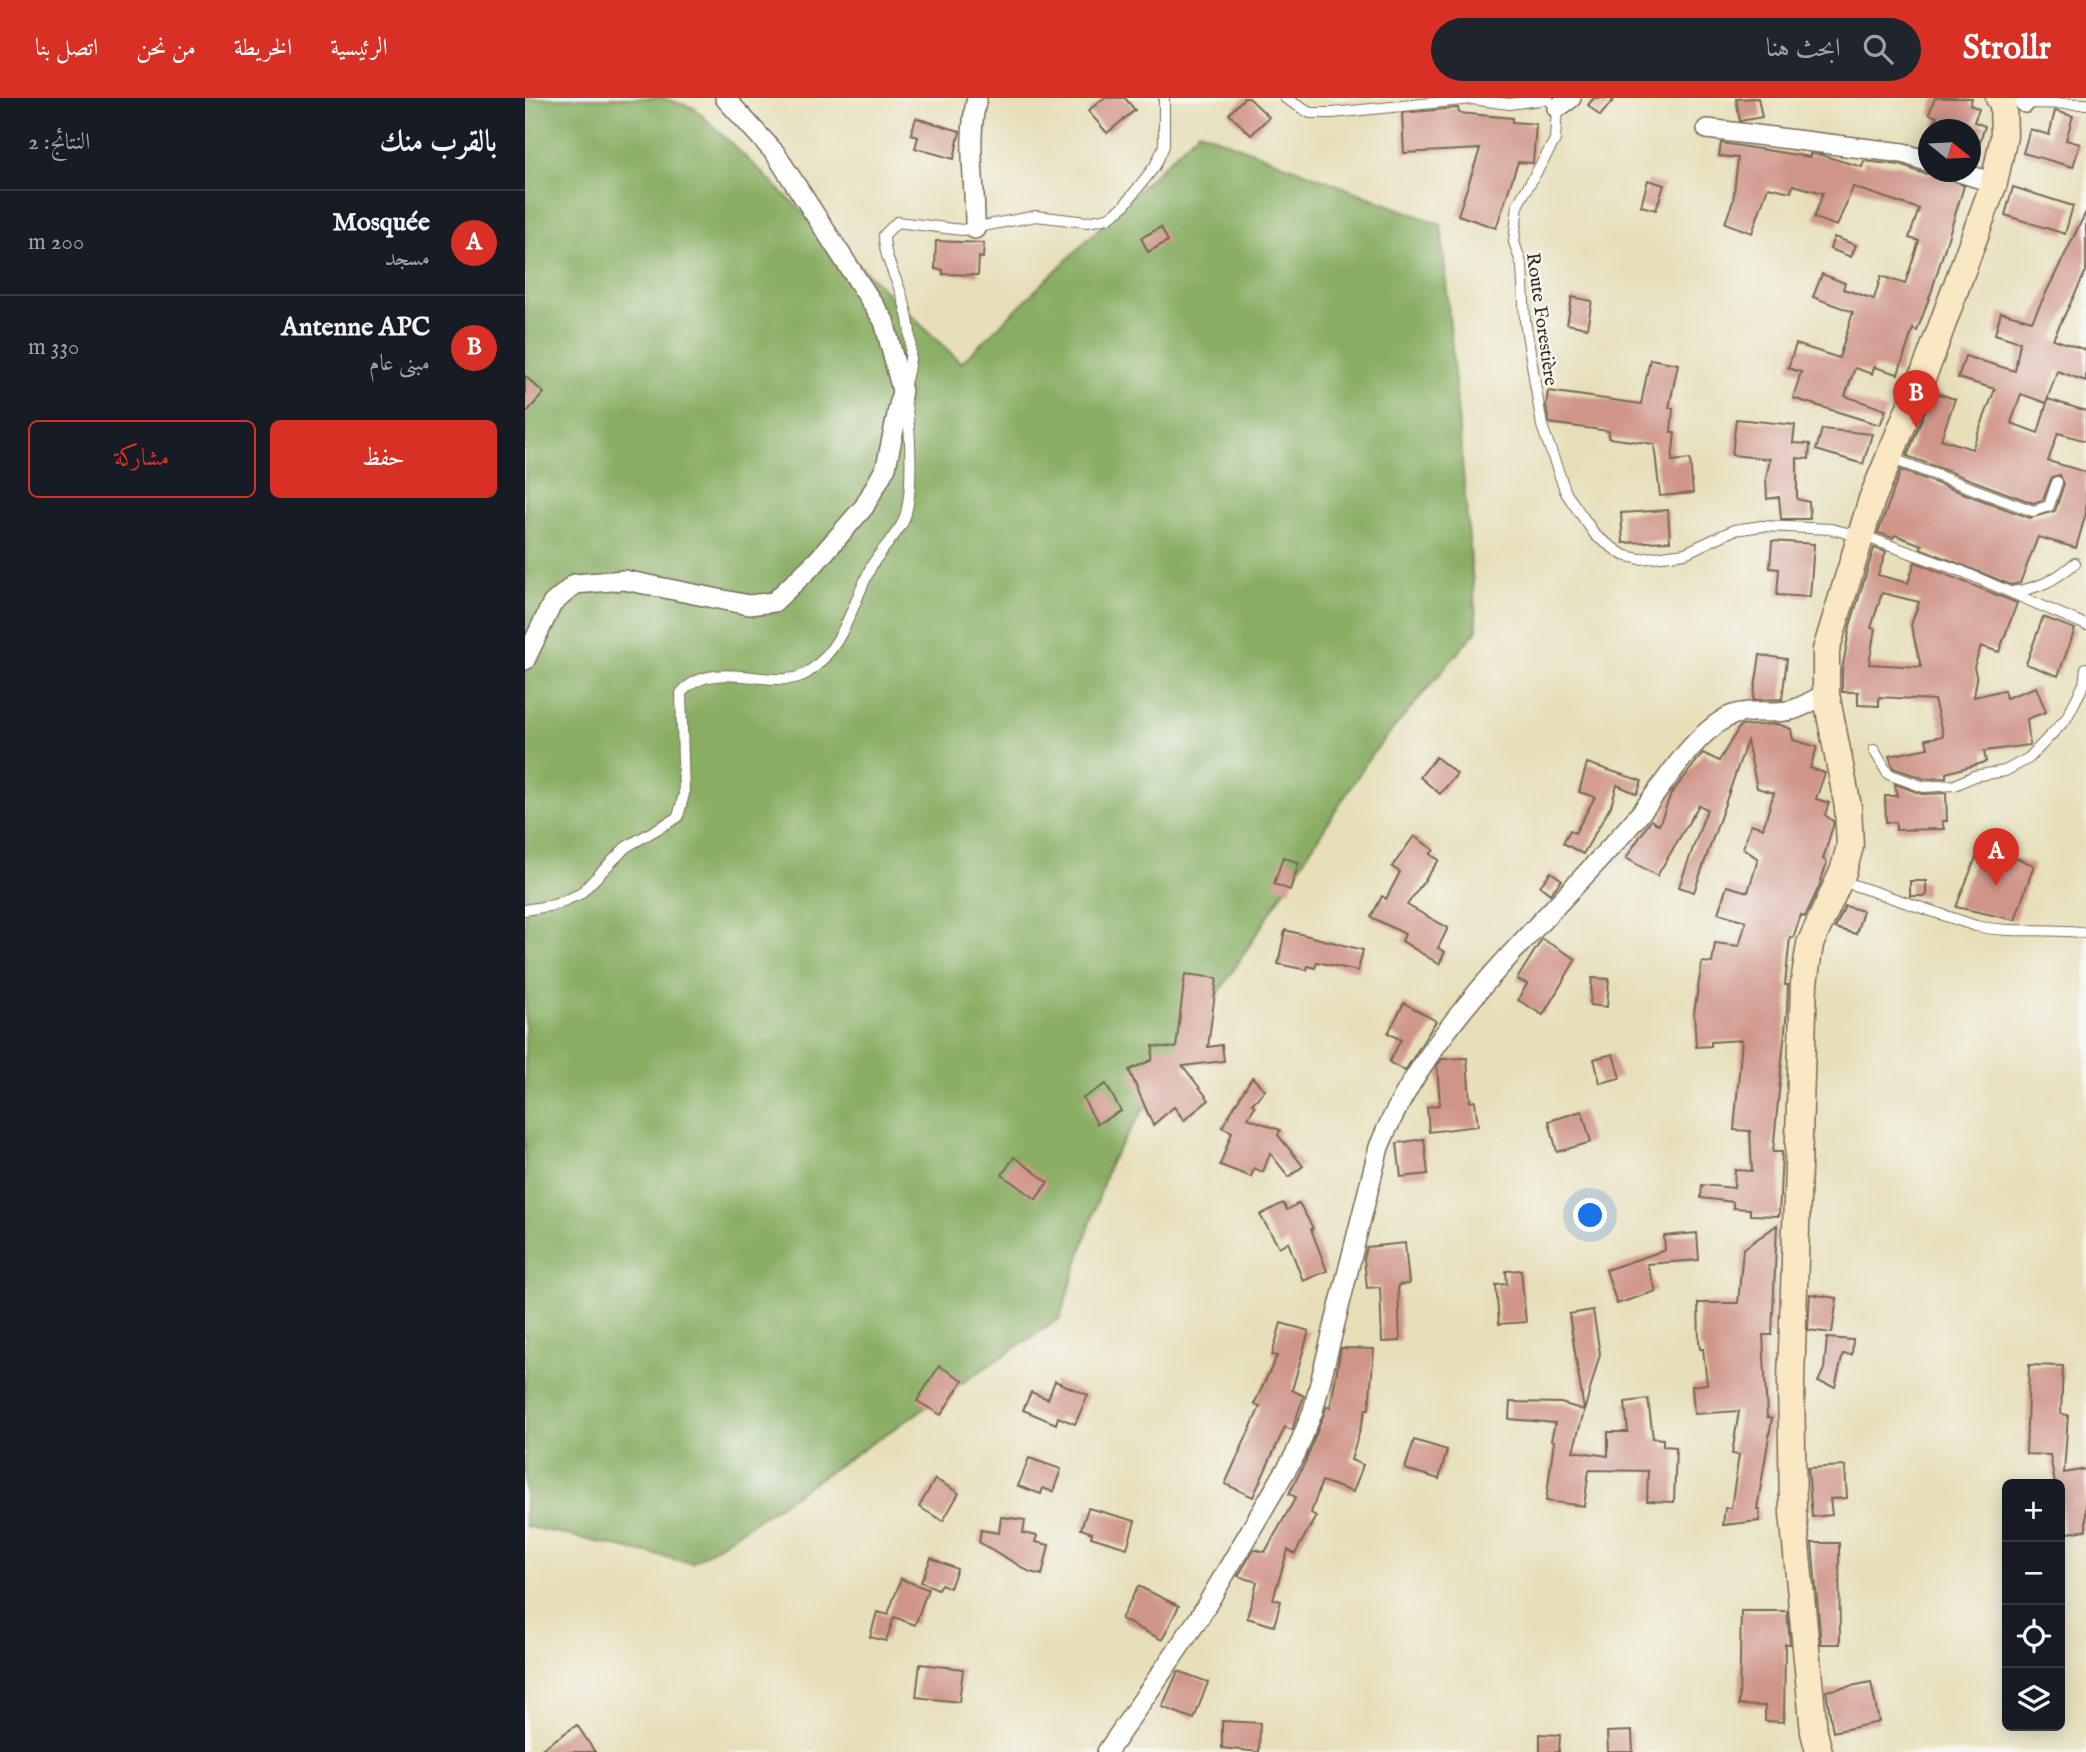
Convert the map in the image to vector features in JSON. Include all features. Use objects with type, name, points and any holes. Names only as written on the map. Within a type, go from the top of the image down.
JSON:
[{"type":"street","points":[[525,660],[552,604],[575,584],[624,580],[750,605],[774,602],[816,562],[864,507],[886,467],[902,391],[884,321],[775,153],[725,98]]},
{"type":"street","points":[[975,229],[977,199],[971,180],[971,154],[977,98]]},
{"type":"street","points":[[1819,1752],[1798,1575],[1791,1381],[1804,983],[1810,944],[1839,880],[1850,846],[1848,807],[1826,694],[1826,650],[1859,538],[1994,183],[2014,100]]},
{"type":"street","points":[[1707,129],[1903,153],[1918,158]]},
{"type":"street","points":[[1981,179],[1994,183]]},
{"type":"street","points":[[1107,1752],[1199,1618],[1296,1453],[1313,1411],[1379,1147],[1392,1115],[1420,1070],[1467,1005],[1634,821],[1701,736],[1727,717],[1792,710],[1826,694]]},
{"type":"lane","points":[[525,910],[554,905],[580,894],[626,847],[678,817],[684,794],[681,692],[689,682],[707,676],[788,677],[806,674],[845,630],[873,564],[904,521],[910,482],[908,406],[902,391],[910,372],[911,342],[902,297],[884,250],[884,235],[897,222],[975,229],[1036,216],[1087,222],[1108,218],[1123,207],[1155,166],[1164,146],[1167,127],[1164,98]]},
{"type":"lane","name":"Route Forestière","points":[[1285,98],[1310,113],[1472,98],[1509,104],[1547,99],[1564,103],[1548,156],[1518,204],[1514,242],[1522,266],[1525,321],[1542,426],[1554,467],[1580,516],[1608,546],[1640,559],[1685,553],[1734,530],[1762,526],[1831,529],[1859,538],[1872,539],[1961,571],[2086,625]]},
{"type":"lane","points":[[2014,100],[2086,104]]},
{"type":"lane","points":[[1890,458],[2033,511],[2049,506],[2057,482]]},
{"type":"lane","points":[[2011,593],[2038,588],[2055,580],[2075,563]]},
{"type":"lane","points":[[1874,750],[1888,774],[1924,787],[1955,785],[1974,776],[2004,771],[2029,758],[2066,719],[2084,684],[2086,668]]},
{"type":"lane","points":[[1839,880],[1976,926],[1999,931],[2061,929],[2086,933]]},
{"type":"green space","points":[[525,98],[663,98],[694,108],[961,363],[1199,131],[1441,225],[1477,630],[1372,754],[1110,1162],[1060,1318],[692,1563],[525,1526]]},
{"type":"building","points":[[1104,98],[1125,98],[1135,110],[1107,133],[1088,111]]},
{"type":"building","points":[[1244,98],[1249,98],[1269,117],[1251,135],[1229,114]]},
{"type":"building","points":[[1594,98],[1615,98],[1600,116],[1588,105]]},
{"type":"building","points":[[1758,98],[1762,117],[1740,121],[1736,99]]},
{"type":"building","points":[[1935,98],[1972,98],[1970,105],[1979,109],[1975,119],[1936,119],[1929,114]]},
{"type":"building","points":[[1458,108],[1459,113],[1512,118],[1512,122],[1536,124],[1533,163],[1518,162],[1496,228],[1458,215],[1480,149],[1404,153],[1402,113]]},
{"type":"building","points":[[2055,111],[2073,116],[2066,140],[2080,144],[2073,167],[2023,153],[2030,129],[2049,135]]},
{"type":"building","points":[[916,118],[960,131],[954,159],[915,148],[918,137],[911,134]]},
{"type":"building","points":[[1721,143],[1810,157],[1810,154],[1821,155],[1862,167],[1864,161],[1900,165],[1918,171],[1918,182],[1958,182],[1964,186],[1931,293],[1917,331],[1913,329],[1898,374],[1874,367],[1872,374],[1855,368],[1845,396],[1886,410],[1880,425],[1793,398],[1801,372],[1788,368],[1796,344],[1839,358],[1853,312],[1813,297],[1822,274],[1845,283],[1843,289],[1874,299],[1881,276],[1905,284],[1919,241],[1909,238],[1919,209],[1853,187],[1837,226],[1814,218],[1823,193],[1793,185],[1791,192],[1768,187],[1752,233],[1725,223],[1733,201],[1738,158],[1719,156]]},
{"type":"building","points":[[1648,180],[1664,185],[1656,210],[1641,206]]},
{"type":"building","points":[[2013,187],[2073,206],[2065,234],[2005,215]]},
{"type":"building","points":[[2086,212],[2086,271],[2053,339],[2086,350],[2086,381],[2057,371],[2046,403],[2021,394],[2011,423],[2038,433],[2048,399],[2086,411],[2086,441],[2058,433],[2048,461],[2086,472],[2086,513],[2076,548],[2038,537],[2020,583],[2011,585],[1920,548],[1922,545],[1895,535],[1893,538],[1878,533],[1901,470],[2030,518],[2055,511],[2064,484],[2060,475],[2052,477],[2043,500],[2033,503],[1907,456],[1933,392],[1955,399],[1941,439],[1972,449],[1995,389],[1958,378],[1965,356],[2015,371],[2020,342],[1995,334],[2001,312],[2032,321]]},
{"type":"building","points":[[1161,227],[1168,241],[1148,252],[1141,238]]},
{"type":"building","points":[[1834,237],[1856,245],[1851,257],[1830,249]]},
{"type":"building","points":[[936,241],[984,243],[983,258],[979,257],[978,275],[943,274],[943,270],[935,269]]},
{"type":"building","points":[[1572,297],[1592,301],[1587,328],[1567,324]]},
{"type":"building","points":[[1650,359],[1678,364],[1669,408],[1673,408],[1671,432],[1675,432],[1672,461],[1690,459],[1693,493],[1660,496],[1654,444],[1608,438],[1609,431],[1549,423],[1546,405],[1548,391],[1641,404]]},
{"type":"building","points":[[525,376],[544,393],[525,414]]},
{"type":"building","points":[[1736,419],[1795,425],[1793,443],[1810,444],[1809,459],[1797,458],[1797,499],[1809,502],[1810,519],[1781,519],[1779,497],[1767,499],[1766,478],[1770,459],[1732,455]]},
{"type":"building","points":[[1822,429],[1872,434],[1863,464],[1816,450]]},
{"type":"building","points":[[1668,510],[1670,541],[1623,543],[1621,513]]},
{"type":"building","points":[[1772,541],[1814,544],[1810,597],[1777,595],[1779,569],[1770,568]]},
{"type":"building","points":[[1874,548],[1886,552],[1878,575],[1908,583],[1915,562],[2017,603],[1999,652],[1981,646],[1974,667],[1977,679],[1974,697],[2004,690],[2006,698],[2036,687],[2046,712],[2027,719],[2030,745],[1984,751],[1986,762],[1946,773],[1946,778],[1925,779],[1893,768],[1889,756],[1928,748],[1926,739],[1943,736],[1934,700],[1879,697],[1879,706],[1858,705],[1858,692],[1842,692],[1842,670],[1850,626]],"holes":[[[1882,593],[1919,602],[1911,625],[1921,667],[1869,664],[1875,629],[1871,628]]]},
{"type":"building","points":[[2043,617],[2075,629],[2058,676],[2026,664]]},
{"type":"building","points":[[1760,655],[1787,659],[1782,699],[1753,700]]},
{"type":"building","points":[[1778,724],[1791,729],[1793,740],[1817,747],[1810,768],[1825,773],[1816,799],[1829,803],[1825,815],[1833,821],[1823,859],[1827,862],[1819,887],[1805,917],[1801,915],[1793,938],[1790,937],[1785,985],[1788,985],[1787,1010],[1773,1152],[1782,1152],[1779,1216],[1750,1215],[1750,1209],[1733,1208],[1733,1202],[1701,1198],[1702,1185],[1734,1188],[1735,1170],[1752,1171],[1750,1131],[1734,1130],[1742,1040],[1711,1042],[1711,1046],[1696,1047],[1694,1013],[1702,962],[1712,963],[1715,943],[1739,946],[1746,921],[1718,913],[1727,886],[1748,892],[1758,859],[1743,848],[1751,824],[1763,828],[1774,793],[1757,788],[1747,741],[1694,892],[1679,887],[1707,809],[1699,805],[1657,876],[1626,858],[1651,820],[1659,825],[1671,794],[1703,753],[1719,761],[1740,726]]},
{"type":"building","points":[[1436,757],[1457,774],[1440,794],[1420,777]]},
{"type":"building","points":[[1587,763],[1642,781],[1637,794],[1617,785],[1611,806],[1583,854],[1563,843],[1570,830],[1575,833],[1595,797],[1579,792]]},
{"type":"building","points":[[1895,784],[1922,794],[1946,793],[1947,821],[1942,821],[1944,829],[1896,830],[1896,822],[1886,822],[1885,796],[1897,796]]},
{"type":"building","points":[[1414,836],[1434,850],[1430,854],[1439,860],[1407,905],[1448,928],[1438,948],[1445,952],[1439,964],[1402,941],[1405,934],[1371,917],[1382,896],[1386,899],[1400,872],[1392,867]]},
{"type":"building","points":[[1981,845],[2034,865],[2015,920],[1956,907]]},
{"type":"building","points":[[1283,857],[1299,863],[1290,890],[1274,884]]},
{"type":"building","points":[[1551,872],[1562,880],[1550,894],[1540,886]]},
{"type":"building","points":[[1910,881],[1926,881],[1926,896],[1910,896]]},
{"type":"building","points":[[1845,906],[1863,911],[1856,934],[1835,928]]},
{"type":"building","points":[[1285,930],[1363,950],[1358,971],[1317,962],[1315,968],[1308,966],[1307,970],[1278,964]]},
{"type":"building","points":[[1542,939],[1576,959],[1543,1015],[1518,1000],[1527,984],[1517,979]]},
{"type":"building","points":[[1185,974],[1217,978],[1208,1047],[1222,1045],[1224,1061],[1183,1066],[1209,1100],[1184,1120],[1174,1107],[1153,1125],[1129,1070],[1152,1060],[1153,1046],[1176,1048]]},
{"type":"building","points":[[1592,978],[1609,979],[1607,1007],[1590,1005]]},
{"type":"building","points":[[1404,1003],[1436,1021],[1405,1071],[1389,1062],[1401,1040],[1388,1033]]},
{"type":"building","points":[[1613,1054],[1620,1078],[1600,1083],[1594,1059]]},
{"type":"building","points":[[1467,1058],[1470,1102],[1475,1101],[1478,1126],[1429,1132],[1427,1107],[1440,1105],[1437,1065],[1442,1059]]},
{"type":"building","points":[[1252,1077],[1265,1090],[1252,1104],[1255,1106],[1248,1118],[1280,1130],[1278,1135],[1303,1166],[1289,1177],[1270,1153],[1263,1172],[1254,1168],[1251,1177],[1220,1165],[1232,1132],[1222,1127]]},
{"type":"building","points":[[1106,1084],[1121,1111],[1097,1124],[1083,1098]]},
{"type":"building","points":[[1582,1111],[1591,1142],[1557,1152],[1549,1121]]},
{"type":"building","points":[[1424,1139],[1428,1174],[1401,1177],[1397,1143]]},
{"type":"building","points":[[1014,1157],[1048,1182],[1036,1199],[1002,1175]]},
{"type":"building","points":[[1283,1203],[1287,1210],[1299,1203],[1313,1228],[1311,1229],[1327,1271],[1303,1281],[1288,1242],[1279,1247],[1260,1215]]},
{"type":"building","points":[[1777,1225],[1772,1335],[1763,1335],[1767,1417],[1772,1418],[1757,1509],[1760,1509],[1759,1521],[1723,1525],[1725,1508],[1731,1508],[1739,1455],[1732,1454],[1739,1411],[1694,1414],[1692,1386],[1707,1384],[1703,1349],[1700,1349],[1699,1341],[1698,1303],[1738,1303],[1743,1249]]},
{"type":"building","points":[[1697,1233],[1699,1260],[1647,1264],[1656,1291],[1617,1304],[1606,1270],[1665,1250],[1664,1236]]},
{"type":"building","points":[[1405,1243],[1409,1284],[1398,1285],[1400,1341],[1382,1342],[1380,1287],[1367,1288],[1364,1258],[1367,1247]]},
{"type":"building","points":[[1521,1270],[1526,1322],[1499,1324],[1496,1285],[1507,1284],[1506,1271]]},
{"type":"building","points":[[1810,1294],[1837,1298],[1832,1333],[1808,1330]]},
{"type":"building","points":[[1593,1310],[1600,1354],[1573,1451],[1608,1456],[1608,1432],[1628,1432],[1625,1402],[1648,1399],[1653,1438],[1663,1439],[1663,1446],[1676,1447],[1674,1502],[1647,1501],[1648,1471],[1589,1470],[1584,1506],[1546,1501],[1555,1423],[1509,1419],[1510,1402],[1561,1403],[1584,1410],[1569,1314]]},
{"type":"building","points":[[1281,1323],[1309,1331],[1292,1390],[1304,1396],[1292,1430],[1285,1427],[1253,1497],[1225,1484],[1260,1407],[1254,1404],[1277,1356],[1272,1355]]},
{"type":"building","points":[[1827,1338],[1853,1340],[1852,1355],[1843,1354],[1835,1387],[1818,1382],[1824,1369]]},
{"type":"building","points":[[1341,1348],[1374,1349],[1369,1409],[1366,1409],[1351,1460],[1363,1465],[1353,1492],[1322,1481],[1311,1513],[1316,1516],[1295,1554],[1288,1550],[1273,1599],[1281,1601],[1274,1626],[1247,1618],[1257,1582],[1238,1576],[1254,1549],[1265,1552],[1296,1497],[1289,1494],[1307,1458],[1327,1406],[1330,1408]]},
{"type":"building","points":[[2029,1365],[2063,1366],[2061,1414],[2068,1415],[2064,1473],[2086,1469],[2086,1530],[2065,1534],[2065,1479],[2054,1479],[2050,1455],[2026,1454]]},
{"type":"building","points":[[939,1366],[963,1380],[941,1415],[917,1401]]},
{"type":"building","points":[[1055,1381],[1088,1395],[1075,1424],[1058,1417],[1056,1424],[1023,1410],[1031,1392],[1048,1399]]},
{"type":"building","points":[[1414,1440],[1447,1450],[1439,1479],[1405,1469]]},
{"type":"building","points":[[1029,1458],[1061,1469],[1053,1492],[1043,1488],[1041,1494],[1018,1486]]},
{"type":"building","points":[[1845,1466],[1847,1498],[1830,1499],[1832,1515],[1812,1517],[1808,1468]]},
{"type":"building","points":[[935,1479],[959,1493],[943,1521],[919,1507]]},
{"type":"building","points":[[1088,1508],[1135,1521],[1127,1548],[1091,1537],[1092,1533],[1081,1529]]},
{"type":"building","points":[[1001,1517],[1025,1520],[1023,1533],[1037,1536],[1035,1542],[1049,1545],[1042,1575],[1030,1572],[979,1542],[981,1530],[999,1533]]},
{"type":"building","points":[[1812,1543],[1839,1543],[1840,1644],[1821,1644]]},
{"type":"building","points":[[931,1558],[957,1569],[950,1588],[941,1584],[938,1589],[921,1582]]},
{"type":"building","points":[[901,1579],[928,1589],[915,1625],[894,1617],[886,1641],[870,1637],[877,1612],[890,1615],[888,1614]]},
{"type":"building","points":[[1138,1586],[1179,1606],[1162,1640],[1121,1619]]},
{"type":"building","points":[[1741,1611],[1787,1611],[1790,1644],[1785,1644],[1784,1722],[1765,1721],[1765,1706],[1739,1705]]},
{"type":"building","points":[[920,1664],[963,1669],[959,1702],[916,1697]]},
{"type":"building","points":[[1178,1671],[1208,1682],[1194,1719],[1162,1707]]},
{"type":"building","points":[[1871,1682],[1879,1722],[1833,1732],[1826,1691]]},
{"type":"building","points":[[1222,1721],[1260,1723],[1259,1752],[1222,1748]]},
{"type":"building","points":[[577,1725],[595,1752],[537,1752]]},
{"type":"building","points":[[1632,1731],[1633,1752],[1608,1752],[1607,1732]]},
{"type":"building","points":[[1540,1734],[1560,1735],[1559,1752],[1540,1752]]},
{"type":"place","name":"Antenne APC","points":[[1916,428]]},
{"type":"place","name":"Mosquée","points":[[1996,886]]}]
